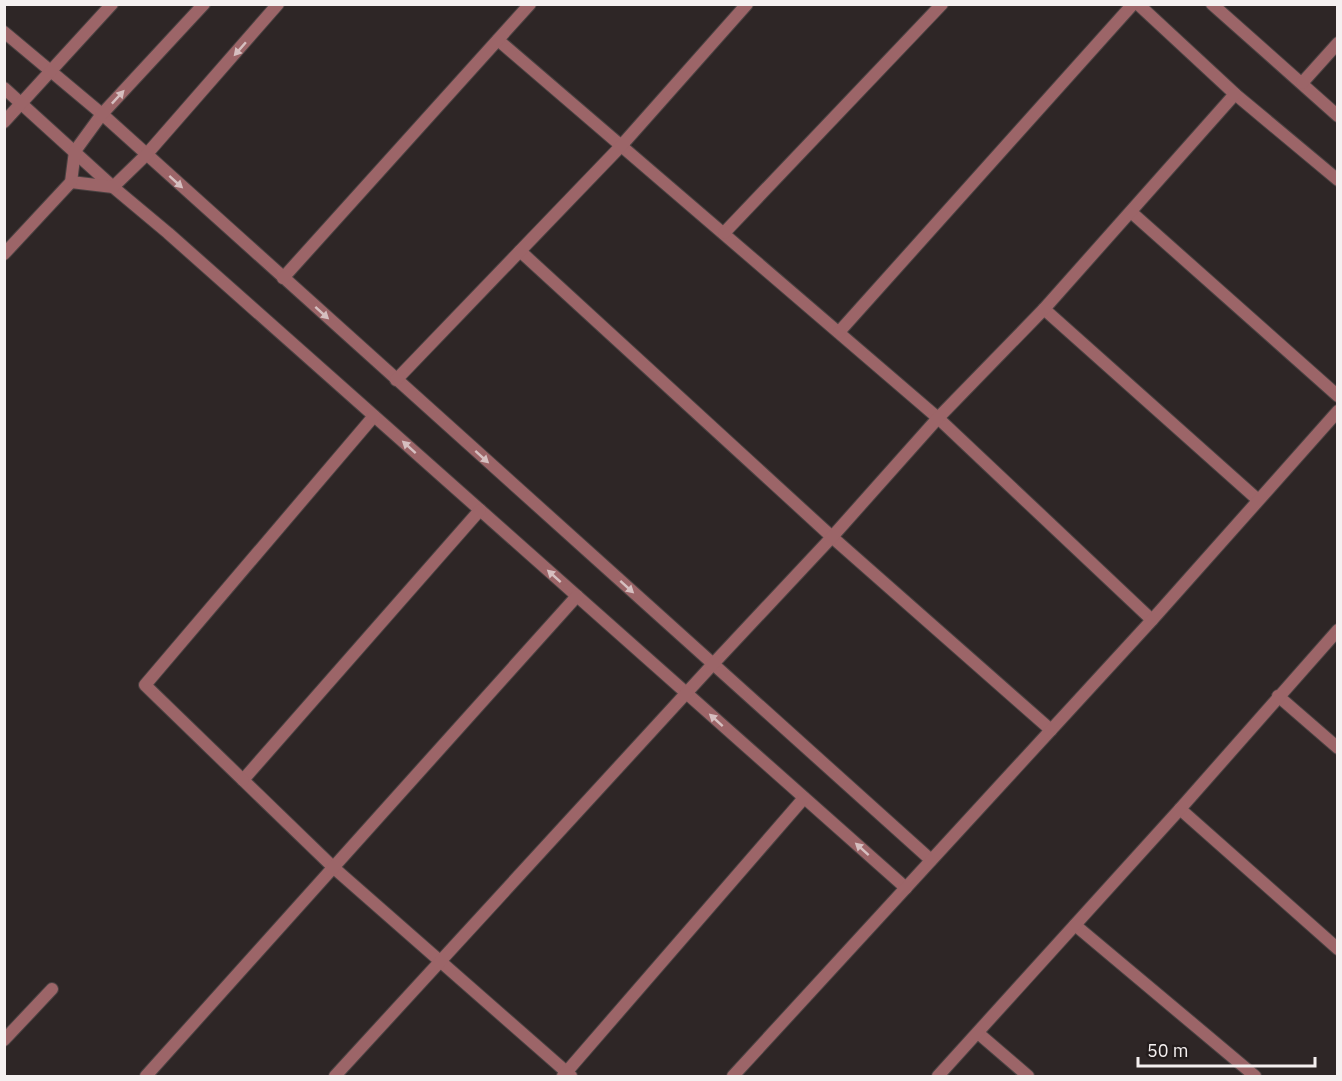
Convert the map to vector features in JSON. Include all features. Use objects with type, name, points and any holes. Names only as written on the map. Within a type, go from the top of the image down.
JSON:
[{"type":"street","points":[[4,122],[112,4]]},
{"type":"street","points":[[4,254],[71,182],[75,151],[102,114],[204,4]]},
{"type":"street","points":[[113,187],[146,155],[278,4]]},
{"type":"street","points":[[283,278],[530,4]]},
{"type":"street","points":[[396,380],[621,146],[747,4]]},
{"type":"street","points":[[724,233],[942,4]]},
{"type":"street","points":[[838,332],[1136,4],[1235,94],[1338,180]]},
{"type":"street","points":[[1212,4],[1338,116]]},
{"type":"street","points":[[4,32],[102,114],[931,860]]},
{"type":"street","points":[[498,40],[938,418],[1152,620]]},
{"type":"street","points":[[1302,83],[1338,43]]},
{"type":"street","points":[[4,88],[906,888]]},
{"type":"street","points":[[335,1077],[832,537],[938,418],[1044,309],[1235,94]]},
{"type":"street","points":[[71,182],[113,187]]},
{"type":"street","points":[[1131,212],[1338,396]]},
{"type":"street","points":[[520,251],[832,537],[1051,730]]},
{"type":"street","points":[[1044,309],[1257,500]]},
{"type":"street","points":[[733,1077],[1152,620],[1338,411]]},
{"type":"street","points":[[374,417],[145,685],[334,868],[567,1075],[804,798]]},
{"type":"street","points":[[243,780],[480,510]]},
{"type":"street","points":[[146,1077],[577,596]]},
{"type":"street","points":[[938,1077],[1338,630]]},
{"type":"street","points":[[1278,696],[1338,748]]},
{"type":"street","points":[[1179,809],[1338,949]]},
{"type":"street","points":[[1075,925],[1255,1077]]},
{"type":"street","points":[[4,1040],[52,989]]},
{"type":"street","points":[[978,1033],[1028,1077]]}]
